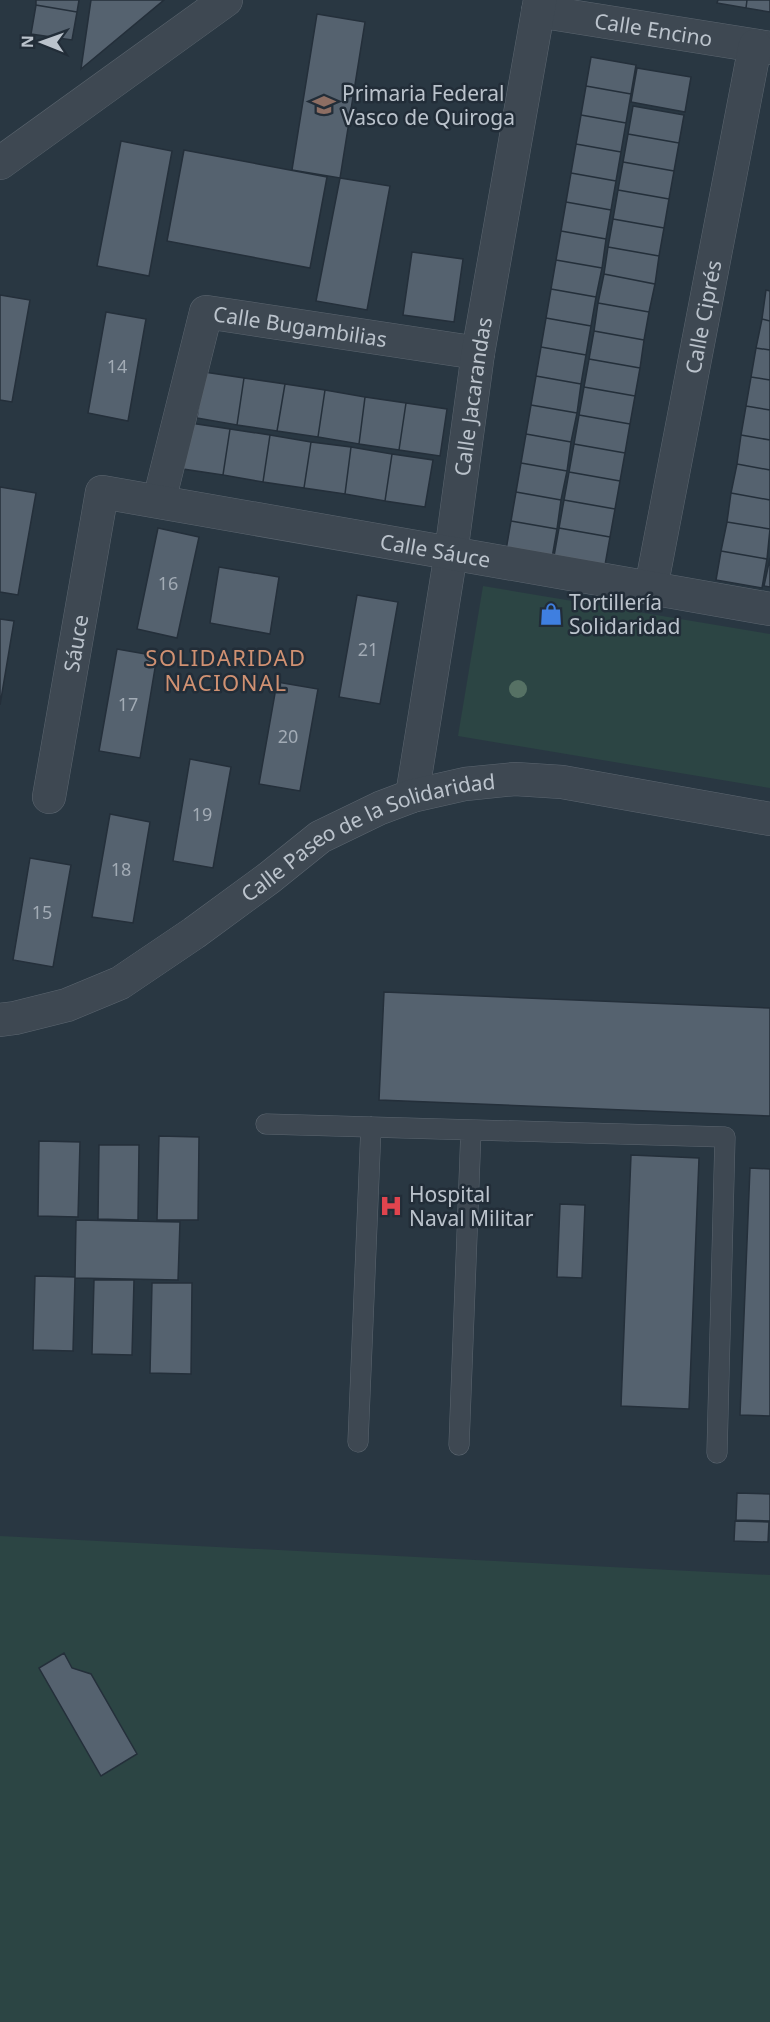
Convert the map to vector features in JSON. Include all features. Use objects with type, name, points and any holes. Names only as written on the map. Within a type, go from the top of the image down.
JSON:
[{"type":"street","points":[[0,163],[214,5]]},
{"type":"street","name":"Calle Encino","points":[[539,6],[763,47]]},
{"type":"street","name":"Calle Jacarandas","points":[[412,796],[451,553],[478,353],[539,6]]},
{"type":"street","name":"Calle Ciprés","points":[[651,588],[763,47]]},
{"type":"street","name":"Calle Bugambilias","points":[[159,501],[206,312],[478,353]]},
{"type":"street","name":"Calle Sáuce","points":[[102,492],[770,609]]},
{"type":"street","name":"Sáuce","points":[[50,796],[102,492]]},
{"type":"street","name":"Calle Paseo de la Solidaridad","points":[[0,1020],[67,1005],[120,983],[194,933],[320,837],[380,808],[412,796],[465,784],[515,779],[562,782],[770,819]]},
{"type":"lane","points":[[266,1124],[725,1137],[717,1453]]},
{"type":"lane","points":[[358,1442],[371,1127]]},
{"type":"lane","points":[[459,1445],[471,1130]]},
{"type":"green space","points":[[483,586],[770,634],[770,788],[458,736]]},
{"type":"green space","points":[[0,1536],[770,1575],[770,2022],[0,2022]]},
{"type":"building","points":[[36,0],[79,0],[77,12],[36,5]]},
{"type":"building","points":[[91,0],[164,0],[81,69]]},
{"type":"building","points":[[718,0],[747,0],[746,8],[717,3]]},
{"type":"building","points":[[747,0],[770,0],[770,12],[746,8]]},
{"type":"building","points":[[36,5],[77,12],[72,40],[31,34]]},
{"type":"building","points":[[317,14],[365,22],[340,178],[292,170]]},
{"type":"building","points":[[591,57],[636,65],[631,94],[586,86]]},
{"type":"building","points":[[637,68],[691,77],[685,112],[631,102]]},
{"type":"building","points":[[586,86],[631,94],[626,123],[581,115]]},
{"type":"building","points":[[633,106],[684,115],[679,143],[628,134]]},
{"type":"building","points":[[581,115],[626,123],[621,152],[576,144]]},
{"type":"building","points":[[628,134],[679,143],[674,171],[623,162]]},
{"type":"building","points":[[121,141],[172,151],[149,276],[97,266]]},
{"type":"building","points":[[576,144],[621,152],[616,181],[571,173]]},
{"type":"building","points":[[184,150],[327,177],[310,268],[167,241]]},
{"type":"building","points":[[623,162],[674,171],[669,199],[618,190]]},
{"type":"building","points":[[571,173],[616,181],[611,210],[566,202]]},
{"type":"building","points":[[340,178],[390,186],[367,310],[316,301]]},
{"type":"building","points":[[618,190],[669,199],[664,228],[613,219]]},
{"type":"building","points":[[566,202],[611,210],[606,239],[561,231]]},
{"type":"building","points":[[613,219],[664,228],[659,256],[608,247]]},
{"type":"building","points":[[561,231],[606,239],[602,268],[556,260]]},
{"type":"building","points":[[608,247],[659,256],[655,284],[604,274]]},
{"type":"building","points":[[412,252],[463,259],[454,322],[403,315]]},
{"type":"building","points":[[556,260],[602,268],[596,297],[551,289]]},
{"type":"building","points":[[604,274],[655,284],[649,312],[598,303]]},
{"type":"building","points":[[551,289],[596,297],[591,326],[546,318]]},
{"type":"building","points":[[766,290],[770,291],[770,321],[762,319]]},
{"type":"building","points":[[0,295],[30,300],[12,402],[0,400]]},
{"type":"building","points":[[598,303],[649,312],[644,340],[594,331]]},
{"type":"building","points":[[106,312],[146,319],[128,421],[88,413]]},
{"type":"building","points":[[546,318],[591,326],[586,355],[541,347]]},
{"type":"building","points":[[762,319],[770,321],[770,350],[756,348]]},
{"type":"building","points":[[594,331],[644,340],[640,368],[589,359]]},
{"type":"building","points":[[541,347],[586,355],[581,384],[536,376]]},
{"type":"building","points":[[756,348],[770,350],[770,380],[751,377]]},
{"type":"building","points":[[589,359],[640,368],[635,396],[584,387]]},
{"type":"building","points":[[204,372],[244,378],[237,425],[197,418]]},
{"type":"building","points":[[536,376],[581,384],[577,413],[531,405]]},
{"type":"building","points":[[751,377],[770,380],[770,410],[746,406]]},
{"type":"building","points":[[244,378],[285,384],[277,431],[237,425]]},
{"type":"building","points":[[285,384],[325,390],[318,437],[277,431]]},
{"type":"building","points":[[584,387],[635,396],[630,424],[579,415]]},
{"type":"building","points":[[325,390],[365,397],[359,444],[318,437]]},
{"type":"building","points":[[365,397],[406,403],[399,450],[359,444]]},
{"type":"building","points":[[406,403],[447,409],[440,456],[399,450]]},
{"type":"building","points":[[531,405],[577,413],[571,442],[526,434]]},
{"type":"building","points":[[746,406],[770,410],[770,440],[741,435]]},
{"type":"building","points":[[579,415],[630,424],[625,453],[574,444]]},
{"type":"building","points":[[190,423],[230,429],[223,475],[183,469]]},
{"type":"building","points":[[230,429],[270,435],[263,482],[223,475]]},
{"type":"building","points":[[526,434],[571,442],[567,471],[521,463]]},
{"type":"building","points":[[270,435],[311,442],[304,488],[263,482]]},
{"type":"building","points":[[741,435],[770,440],[770,470],[737,464]]},
{"type":"building","points":[[311,442],[351,447],[345,494],[304,488]]},
{"type":"building","points":[[574,444],[625,453],[620,481],[569,472]]},
{"type":"building","points":[[351,447],[392,454],[385,501],[345,494]]},
{"type":"building","points":[[392,454],[433,460],[425,507],[385,501]]},
{"type":"building","points":[[521,463],[567,471],[561,500],[516,492]]},
{"type":"building","points":[[737,464],[770,470],[770,500],[731,493]]},
{"type":"building","points":[[569,472],[620,481],[615,509],[564,500]]},
{"type":"building","points":[[0,487],[36,493],[18,595],[0,592]]},
{"type":"building","points":[[516,492],[561,500],[557,529],[511,521]]},
{"type":"building","points":[[731,493],[770,500],[770,529],[727,522]]},
{"type":"building","points":[[564,500],[615,509],[610,537],[559,528]]},
{"type":"building","points":[[511,521],[557,529],[552,558],[506,550]]},
{"type":"building","points":[[727,522],[770,529],[767,559],[721,551]]},
{"type":"building","points":[[158,528],[199,537],[177,638],[137,629]]},
{"type":"building","points":[[559,528],[610,537],[605,565],[554,556]]},
{"type":"building","points":[[721,551],[767,559],[762,588],[716,580]]},
{"type":"building","points":[[770,558],[770,587],[764,586]]},
{"type":"building","points":[[219,567],[279,577],[270,634],[210,623]]},
{"type":"building","points":[[357,595],[398,602],[380,704],[339,697]]},
{"type":"building","points":[[0,619],[14,621],[0,705]]},
{"type":"building","points":[[117,649],[157,656],[140,758],[99,751]]},
{"type":"building","points":[[277,682],[318,689],[300,791],[259,784]]},
{"type":"building","points":[[190,759],[231,767],[213,868],[173,861]]},
{"type":"building","points":[[110,814],[150,822],[133,923],[92,917]]},
{"type":"building","points":[[30,858],[71,865],[53,967],[13,960]]},
{"type":"building","points":[[384,992],[770,1008],[770,1116],[379,1100]]},
{"type":"building","points":[[159,1136],[199,1137],[198,1220],[157,1220]]},
{"type":"building","points":[[39,1141],[80,1142],[78,1217],[38,1216]]},
{"type":"building","points":[[99,1145],[139,1145],[138,1220],[98,1219]]},
{"type":"building","points":[[631,1155],[699,1158],[689,1409],[621,1406]]},
{"type":"building","points":[[750,1168],[770,1169],[770,1416],[740,1415]]},
{"type":"building","points":[[560,1204],[585,1205],[582,1278],[557,1277]]},
{"type":"building","points":[[76,1220],[180,1222],[178,1280],[75,1278]]},
{"type":"building","points":[[35,1276],[75,1277],[73,1351],[33,1350]]},
{"type":"building","points":[[94,1280],[134,1280],[132,1355],[92,1354]]},
{"type":"building","points":[[152,1283],[192,1283],[191,1374],[150,1373]]},
{"type":"building","points":[[737,1493],[770,1494],[770,1521],[736,1520]]},
{"type":"building","points":[[735,1521],[769,1522],[768,1542],[734,1541]]},
{"type":"building","points":[[64,1653],[72,1668],[91,1674],[137,1754],[101,1776],[39,1668]]},
{"type":"place","name":"Primaria Federal Vasco de Quiroga","points":[[324,105]]},
{"type":"place","name":"Tortillería Solidaridad","points":[[551,614]]},
{"type":"place","name":"Hospital Naval Militar","points":[[391,1206]]},
{"type":"district","name":"SOLIDARIDAD NACIONAL","points":[[226,670]]}]
